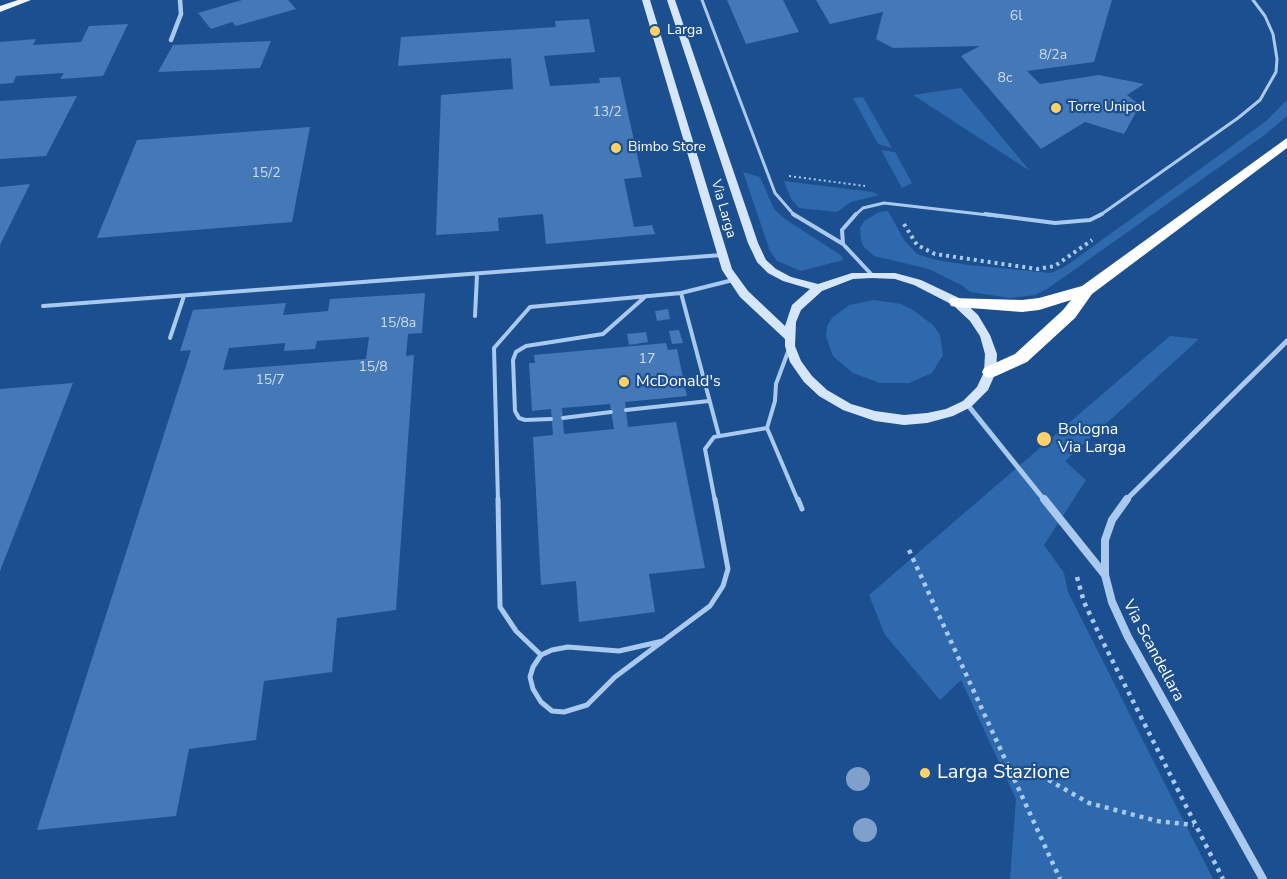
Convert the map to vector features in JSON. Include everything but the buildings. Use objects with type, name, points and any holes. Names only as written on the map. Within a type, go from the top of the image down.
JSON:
[{"type":"highway","points":[[990,372],[1021,358],[1069,314],[1087,290],[1287,142]]},
{"type":"highway","points":[[957,302],[1022,306],[1039,304],[1087,290]]},
{"type":"main road","points":[[0,9],[27,0]]},
{"type":"main road","name":"Via Larga","points":[[646,0],[722,255],[733,280],[789,341]]},
{"type":"main road","name":"Via Larga","points":[[671,0],[753,243],[762,262],[772,271],[787,279],[818,288]]},
{"type":"main road","points":[[872,275],[917,282],[957,302],[974,318],[986,335],[991,354],[990,372],[982,390],[967,404],[949,413],[927,418],[904,420],[875,416],[848,407],[823,393],[808,379],[796,362],[789,341],[791,322],[796,308],[818,288],[852,276],[872,275]]},
{"type":"street","points":[[171,40],[181,14],[180,0]]},
{"type":"street","name":"Via Scandellara","points":[[1263,879],[1128,637],[1112,602],[1105,575],[1106,540],[1112,520],[1122,504],[1287,341]]},
{"type":"street","points":[[967,404],[1105,575]]},
{"type":"lane","points":[[702,0],[775,192],[784,206],[795,216],[843,244],[872,275]]},
{"type":"lane","points":[[843,244],[842,230],[854,214],[871,205],[884,203],[909,204],[1055,223],[1089,220],[1106,212],[1238,118],[1260,100],[1270,86],[1276,72],[1276,49],[1265,16],[1253,0]]},
{"type":"lane","points":[[43,306],[722,255]]},
{"type":"lane","points":[[475,316],[477,275]]},
{"type":"lane","points":[[541,655],[516,631],[500,607],[494,348],[530,307],[681,293],[733,280]]},
{"type":"lane","points":[[681,293],[718,436]]},
{"type":"lane","points":[[170,338],[184,296]]},
{"type":"lane","points":[[551,419],[525,420],[519,418],[515,411],[513,360],[516,352],[526,346],[593,338],[603,334],[646,296]]},
{"type":"lane","points":[[789,341],[776,384],[775,401],[767,428],[802,509]]},
{"type":"lane","points":[[626,410],[709,401]]},
{"type":"lane","points":[[562,418],[611,412]]},
{"type":"lane","points":[[664,640],[619,651],[568,647],[552,650],[541,655],[533,667],[530,677],[533,689],[541,702],[552,711],[564,712],[587,705],[615,677],[710,606],[723,586],[728,569],[705,449],[714,437],[767,428]]},
{"type":"path","points":[[784,176],[870,187]]},
{"type":"path","points":[[900,218],[917,245],[935,254],[1037,269],[1055,266]]},
{"type":"path","points":[[909,550],[1060,879]]},
{"type":"path","points":[[1076,570],[1089,611],[1222,879]]},
{"type":"path","points":[[1012,775],[1045,778],[1089,803],[1158,821],[1194,825]]},
{"type":"shaded area","points":[[961,88],[1030,171],[913,95]]},
{"type":"shaded area","points":[[863,97],[892,148],[878,144],[853,98]]},
{"type":"shaded area","points":[[1287,100],[1287,116],[1266,134],[1047,289],[1035,295],[1010,298],[970,292],[963,286],[929,269],[874,256],[863,246],[860,228],[864,221],[879,212],[888,211],[904,240],[917,254],[936,260],[969,265],[1051,273],[1066,266],[1265,122]]},
{"type":"shaded area","points":[[881,150],[895,152],[912,183],[902,188]]},
{"type":"shaded area","points":[[743,172],[760,177],[774,209],[785,219],[842,256],[843,260],[801,271],[777,261],[770,251]]},
{"type":"shaded area","points":[[784,181],[872,192],[879,195],[851,202],[837,212],[799,208],[791,199]]},
{"type":"shaded area","points":[[874,300],[901,304],[933,325],[940,335],[943,355],[932,373],[909,383],[880,383],[853,373],[833,356],[826,336],[827,326],[832,318],[849,305]]},
{"type":"shaded area","points":[[1170,336],[1199,339],[1065,461],[1086,480],[1044,545],[1064,573],[1068,592],[1213,879],[1010,879],[1016,799],[961,680],[940,700],[885,635],[869,595]]},
{"type":"place","name":"Larga","points":[[655,31]]},
{"type":"place","name":"Torre Unipol","points":[[1056,108]]},
{"type":"place","name":"Bimbo Store","points":[[616,148]]},
{"type":"place","name":"McDonald's","points":[[624,382]]},
{"type":"place","name":"Bologna Via Larga","points":[[1044,439]]},
{"type":"place","name":"Larga Stazione","points":[[925,773]]}]
